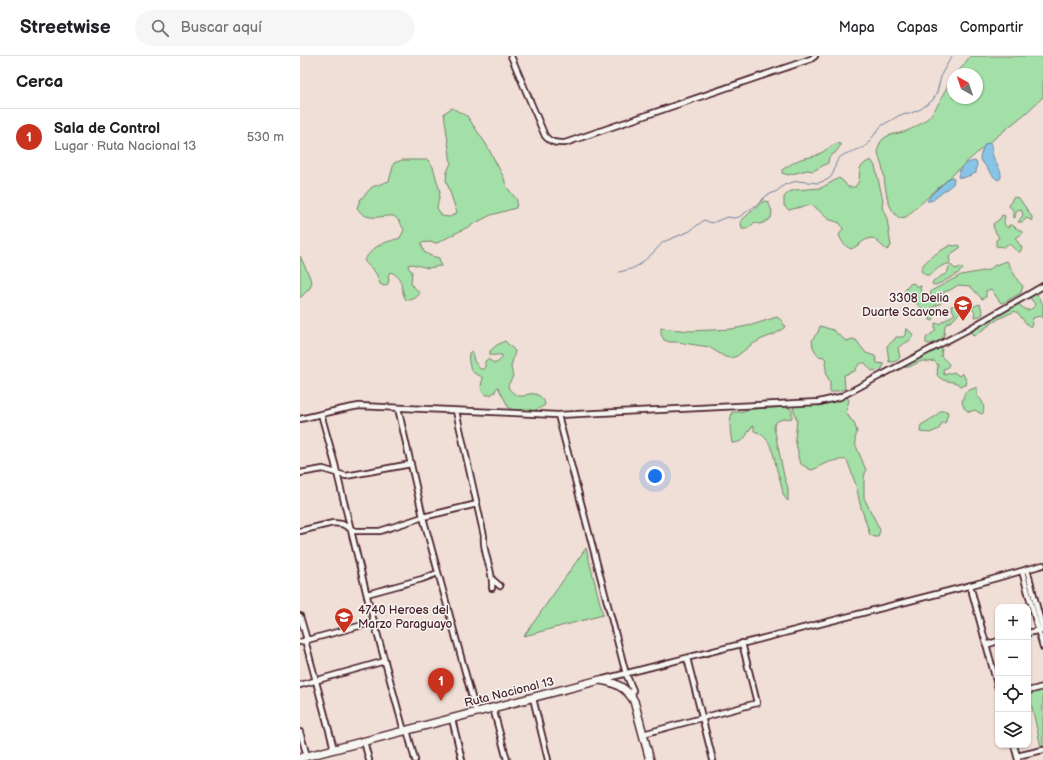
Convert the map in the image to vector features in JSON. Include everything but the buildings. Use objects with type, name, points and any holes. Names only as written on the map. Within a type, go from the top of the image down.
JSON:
[{"type":"highway","name":"Ruta Nacional 13","points":[[304,757],[600,680]]},
{"type":"highway","points":[[600,680],[617,684],[630,693],[650,760]]},
{"type":"street","points":[[511,56],[545,136],[549,141],[565,143],[803,62],[815,56]]},
{"type":"street","points":[[300,419],[359,406],[558,415],[819,402],[840,397],[967,330],[1043,286]]},
{"type":"street","points":[[398,408],[423,517],[476,712]]},
{"type":"street","points":[[456,411],[484,536],[484,549],[493,580],[492,588]]},
{"type":"street","points":[[321,414],[336,464],[350,528],[374,622],[415,760]]},
{"type":"street","points":[[558,415],[626,674],[633,690],[632,697]]},
{"type":"street","points":[[300,473],[323,469],[346,476],[353,476],[411,464]]},
{"type":"street","points":[[300,531],[333,523],[342,524],[355,531],[380,531],[423,517],[477,504]]},
{"type":"street","points":[[600,680],[1043,565]]},
{"type":"street","points":[[1024,570],[1042,630],[1043,647]]},
{"type":"street","points":[[367,594],[422,579],[438,573]]},
{"type":"street","points":[[493,580],[500,586]]},
{"type":"street","points":[[970,585],[995,677]]},
{"type":"street","points":[[300,616],[304,641],[334,749]]},
{"type":"street","points":[[304,641],[374,622]]},
{"type":"street","points":[[1031,632],[1042,630]]},
{"type":"street","points":[[643,734],[757,703],[742,643]]},
{"type":"street","points":[[986,645],[995,643]]},
{"type":"street","points":[[687,658],[713,760]]},
{"type":"street","points":[[300,685],[385,661]]},
{"type":"street","points":[[1031,690],[1043,687]]},
{"type":"street","points":[[533,698],[548,760]]},
{"type":"street","points":[[493,708],[507,760]]},
{"type":"street","points":[[452,718],[462,760]]},
{"type":"street","points":[[300,732],[304,757]]},
{"type":"street","points":[[364,741],[369,760]]},
{"type":"street","points":[[1015,748],[1017,758],[1043,750]]},
{"type":"green space","points":[[970,56],[1043,56],[1043,97],[1026,113],[979,151],[906,217],[899,218],[891,208],[887,196],[883,170],[878,153],[880,143],[889,135],[905,132],[919,125],[932,114],[947,87],[947,104],[983,104],[983,68],[961,68]]},
{"type":"green space","points":[[452,108],[467,116],[486,144],[504,178],[506,186],[517,200],[516,208],[491,215],[437,243],[421,243],[424,252],[439,258],[441,266],[428,268],[412,264],[408,265],[409,269],[412,271],[411,284],[420,293],[414,299],[406,300],[398,277],[390,272],[388,276],[388,284],[384,286],[380,284],[376,273],[364,260],[376,247],[400,238],[404,230],[400,222],[394,216],[369,217],[361,213],[357,208],[360,200],[372,187],[389,181],[394,163],[402,160],[428,160],[433,167],[440,192],[437,208],[442,216],[450,217],[457,213],[446,180],[447,172],[451,163],[444,113]]},
{"type":"green space","points":[[838,143],[841,145],[835,153],[829,157],[828,163],[813,171],[807,170],[788,175],[782,173],[782,170],[796,161],[817,155]]},
{"type":"green space","points":[[871,160],[875,166],[883,200],[882,207],[887,219],[891,246],[887,250],[873,238],[867,239],[851,249],[841,240],[839,235],[843,229],[840,223],[828,219],[814,206],[808,205],[789,210],[784,206],[784,197],[789,192],[795,190],[821,188],[839,178],[848,187],[855,187],[859,181],[860,168]]},
{"type":"green space","points":[[1013,197],[1019,198],[1032,217],[1032,221],[1027,218],[1022,222],[1018,222],[1023,215],[1020,209],[1016,211],[1015,218],[1013,217],[1013,210],[1009,206]]},
{"type":"green space","points":[[765,201],[768,202],[772,211],[771,218],[761,224],[755,222],[748,228],[742,229],[742,220]]},
{"type":"green space","points":[[1002,215],[1005,216],[1004,223],[1006,227],[1008,228],[1009,225],[1012,225],[1022,232],[1022,234],[1015,238],[1022,248],[1020,252],[1008,244],[1004,247],[996,246],[996,240],[999,238],[993,224],[1000,219]]},
{"type":"green space","points":[[951,245],[959,245],[961,247],[951,254],[949,257],[949,264],[941,266],[929,275],[926,275],[921,271],[922,267],[929,259]]},
{"type":"green space","points":[[300,256],[312,282],[310,288],[300,298]]},
{"type":"green space","points":[[1007,261],[1018,281],[1023,286],[1021,293],[1003,303],[1000,302],[991,289],[986,291],[986,297],[982,299],[970,286],[958,285],[944,292],[941,303],[931,308],[930,311],[934,318],[933,321],[930,320],[930,316],[915,302],[907,300],[903,293],[910,284],[913,283],[918,287],[921,286],[920,289],[924,298],[930,300],[931,291],[961,275],[989,270],[995,265]]},
{"type":"green space","points":[[951,265],[955,269],[961,267],[963,269],[941,283],[935,285],[932,284],[933,281],[947,273]]},
{"type":"green space","points":[[1030,295],[1037,295],[1043,304],[1043,318],[1039,316],[1033,318],[1031,327],[1026,324],[1020,315],[1015,311],[998,319],[974,336],[972,334],[971,331],[985,321],[1017,303],[1026,310],[1034,307],[1035,304]]},
{"type":"green space","points":[[968,302],[972,307],[980,304],[983,314],[975,317],[975,313],[972,308],[966,312],[960,312],[954,319],[945,325],[944,336],[937,342],[929,344],[926,343],[926,338],[935,331],[935,323],[939,324],[955,314],[951,306],[960,305]]},
{"type":"green space","points":[[777,317],[782,321],[785,327],[775,334],[751,345],[737,356],[731,358],[725,357],[709,347],[664,340],[661,334],[661,328],[690,331],[732,329],[752,325]]},
{"type":"green space","points":[[820,326],[833,330],[846,341],[853,339],[856,340],[866,353],[875,356],[877,363],[884,364],[882,369],[872,371],[865,363],[862,363],[855,371],[844,375],[845,389],[830,392],[830,382],[827,376],[825,363],[826,360],[824,357],[818,356],[813,347],[812,340],[818,332]]},
{"type":"green space","points":[[906,328],[913,334],[911,339],[898,348],[899,359],[889,362],[887,346],[896,337],[903,337],[905,335]]},
{"type":"green space","points":[[505,341],[515,351],[511,367],[513,377],[508,385],[509,389],[519,396],[534,394],[540,396],[545,402],[545,405],[532,411],[517,411],[509,408],[498,387],[495,392],[490,395],[483,392],[481,385],[483,378],[474,373],[471,369],[469,353],[472,351],[474,361],[480,369],[483,369],[485,367],[485,361],[488,359],[494,363],[497,363],[502,358],[502,355],[490,355],[490,351]]},
{"type":"green space","points":[[940,347],[942,349],[941,356],[949,364],[947,368],[943,369],[944,375],[954,372],[959,376],[963,374],[967,382],[966,385],[961,386],[955,382],[946,381],[940,378],[937,375],[938,365],[934,361],[922,361],[909,367],[902,367]]},
{"type":"green space","points":[[977,387],[977,396],[984,406],[984,411],[981,414],[975,410],[969,412],[964,408],[962,402],[965,392]]},
{"type":"green space","points":[[847,397],[849,400],[846,412],[854,422],[857,432],[855,439],[856,446],[866,470],[864,478],[864,498],[880,530],[878,537],[870,535],[860,504],[856,485],[847,460],[830,462],[811,470],[801,464],[798,458],[795,439],[797,420],[793,408],[805,404],[820,406]]},
{"type":"green space","points":[[787,407],[792,411],[792,418],[783,419],[776,422],[774,427],[784,476],[788,488],[788,501],[784,495],[776,468],[774,455],[764,436],[754,431],[754,425],[744,439],[732,443],[730,428],[732,412]]},
{"type":"green space","points":[[940,411],[947,411],[948,414],[945,423],[942,423],[939,429],[930,433],[920,432],[921,425],[936,416]]},
{"type":"green space","points":[[586,548],[603,615],[524,636]]},
{"type":"green space","points":[[1043,689],[1043,746],[1041,747],[1031,703],[1031,693]]},
{"type":"water","points":[[990,143],[992,154],[1001,175],[1001,178],[998,180],[980,159],[985,144]]},
{"type":"water","points":[[975,161],[977,163],[976,173],[963,178],[958,177],[960,170],[964,166]]},
{"type":"water","points":[[951,177],[954,179],[953,184],[933,200],[927,201],[931,195]]},
{"type":"waterway","points":[[619,272],[639,265],[663,242],[690,231],[704,220],[712,223],[727,217],[739,217],[758,204],[766,196],[777,191],[784,185],[797,181],[818,183],[827,180],[831,177],[839,158],[845,154],[865,147],[881,126],[900,115],[909,114],[921,109],[933,100],[937,92],[942,73],[952,56]]},
{"type":"place","name":"3308 Delia Duarte Scavone","points":[[963,322]]},
{"type":"place","name":"4740 Heroes del Marzo Paraguayo","points":[[344,634]]},
{"type":"place","name":"Sala de Control","points":[[441,701]]}]
